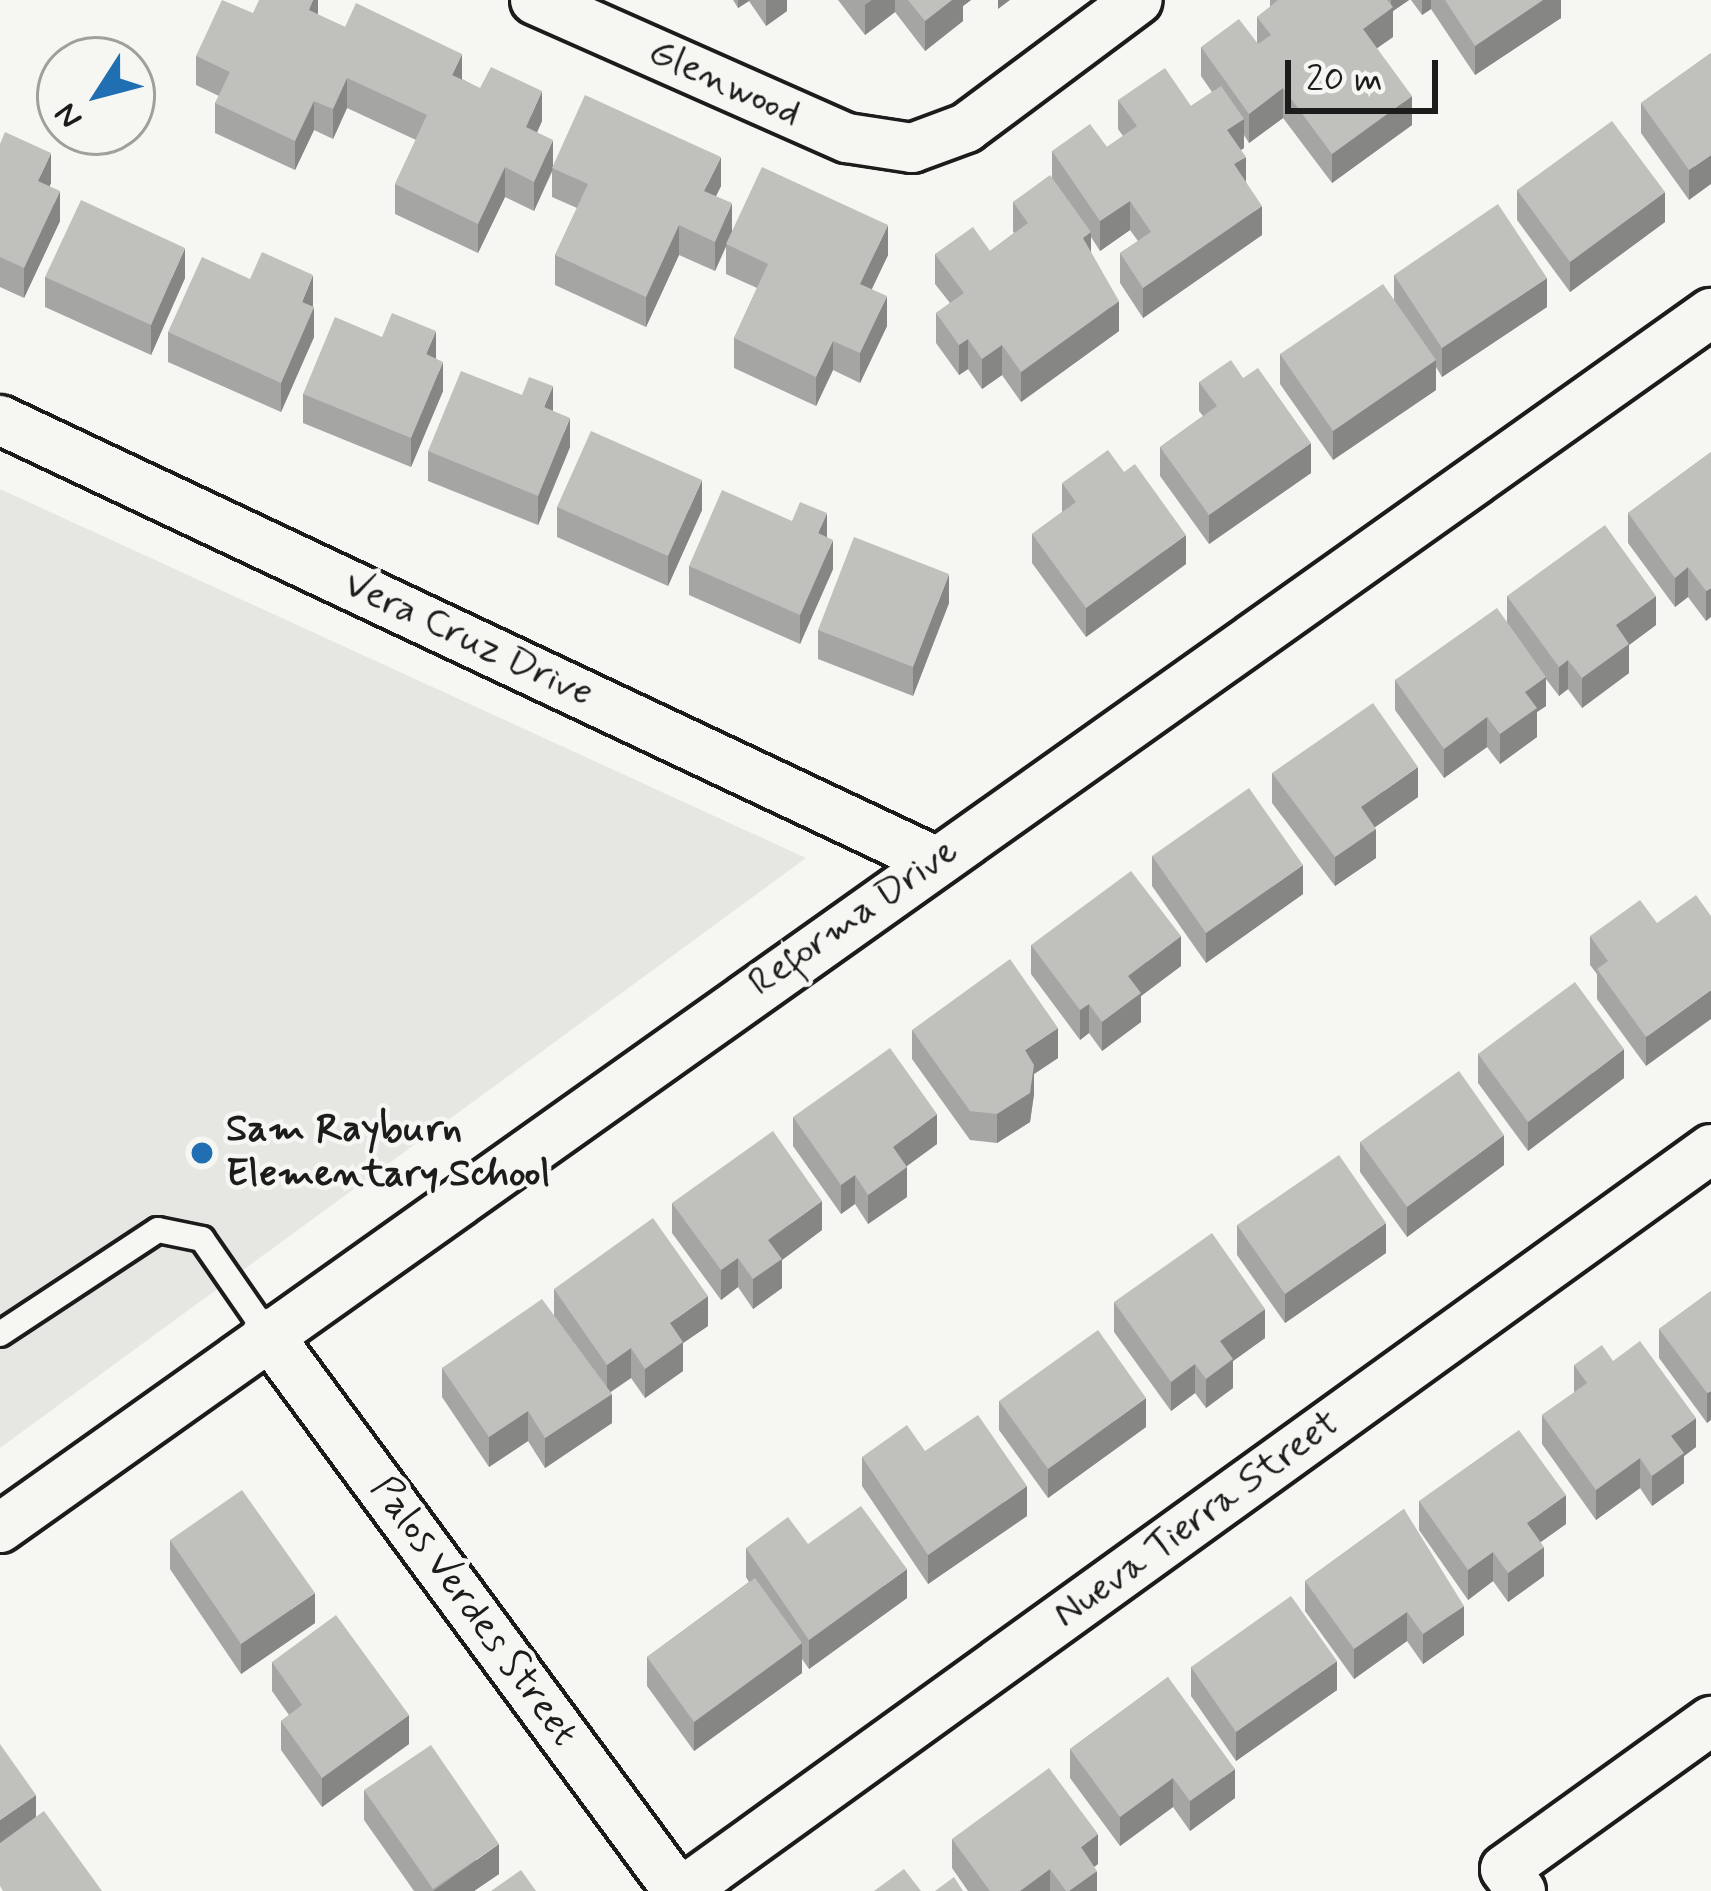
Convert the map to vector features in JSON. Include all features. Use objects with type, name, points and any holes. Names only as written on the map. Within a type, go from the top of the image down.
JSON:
[{"type":"street","name":"Glenwood","points":[[535,0],[847,138],[912,148],[966,128],[1138,0]]},
{"type":"street","name":"Reforma Drive","points":[[0,1528],[266,1333],[1711,313]]},
{"type":"street","name":"Vera Cruz Drive","points":[[0,420],[935,861]]},
{"type":"street","name":"Nueva Tierra Street","points":[[681,1891],[1711,1149]]},
{"type":"street","name":"Palos Verdes Street","points":[[266,1333],[681,1891]]},
{"type":"street","points":[[1500,1883],[1711,1720]]},
{"type":"lane","points":[[0,1334],[158,1230],[202,1239],[266,1333]]},
{"type":"shaded area","name":"Sam Rayburn Elementary School","points":[[0,489],[806,858],[0,1448]]},
{"type":"building","points":[[222,0],[253,13],[259,0],[313,0],[309,10],[345,27],[356,3],[462,54],[452,75],[480,88],[491,67],[542,91],[526,127],[553,140],[534,182],[505,167],[478,224],[395,184],[427,115],[347,78],[333,109],[314,101],[295,141],[215,103],[230,72],[196,56]]},
{"type":"building","points":[[908,0],[952,0],[925,21]]},
{"type":"building","points":[[1278,0],[1387,0],[1393,7],[1363,29],[1412,96],[1332,154],[1283,88],[1249,114],[1201,47],[1239,19],[1258,44],[1271,35],[1257,17]]},
{"type":"building","points":[[1445,0],[1543,0],[1475,46]]},
{"type":"building","points":[[1711,53],[1711,155],[1689,170],[1641,103]]},
{"type":"building","points":[[1165,68],[1191,106],[1221,86],[1244,119],[1227,130],[1246,157],[1234,164],[1262,206],[1143,288],[1120,253],[1151,232],[1130,201],[1100,221],[1052,151],[1090,124],[1107,147],[1137,126],[1118,100]]},
{"type":"building","points":[[585,95],[721,157],[704,191],[732,203],[715,242],[679,225],[646,297],[555,255],[588,184],[552,168]]},
{"type":"building","points":[[1612,121],[1665,192],[1570,262],[1517,190]]},
{"type":"building","points":[[5,132],[36,146],[36,156],[50,156],[38,181],[60,191],[24,268],[0,257],[0,144]]},
{"type":"building","points":[[762,167],[888,225],[860,284],[887,296],[860,353],[833,341],[816,377],[734,338],[768,264],[726,244]]},
{"type":"building","points":[[1050,175],[1091,232],[1083,238],[1119,301],[1021,372],[1002,345],[982,359],[968,339],[959,345],[936,313],[964,293],[935,254],[973,227],[990,251],[1028,223],[1013,202]]},
{"type":"building","points":[[81,200],[185,248],[151,325],[45,277]]},
{"type":"building","points":[[1498,204],[1547,278],[1442,348],[1394,275]]},
{"type":"building","points":[[262,252],[313,275],[302,302],[314,307],[281,383],[168,332],[202,257],[250,279]]},
{"type":"building","points":[[1383,284],[1436,360],[1333,431],[1280,354]]},
{"type":"building","points":[[392,313],[436,331],[426,354],[443,362],[411,438],[303,394],[335,317],[382,337]]},
{"type":"building","points":[[1231,360],[1243,378],[1258,368],[1311,443],[1209,515],[1160,447],[1217,406],[1199,382]]},
{"type":"building","points":[[461,371],[522,395],[529,377],[553,386],[544,407],[570,418],[538,496],[428,451]]},
{"type":"building","points":[[591,431],[702,480],[668,556],[557,507]]},
{"type":"building","points":[[1108,450],[1124,472],[1135,464],[1186,535],[1086,608],[1032,534],[1076,502],[1062,483]]},
{"type":"building","points":[[1711,452],[1711,588],[1706,591],[1688,567],[1675,578],[1628,513]]},
{"type":"building","points":[[722,490],[792,521],[800,502],[827,513],[818,533],[833,540],[800,615],[689,566]]},
{"type":"building","points":[[1605,525],[1656,596],[1616,625],[1629,644],[1582,678],[1568,660],[1559,667],[1507,596]]},
{"type":"building","points":[[854,537],[949,574],[913,667],[818,630]]},
{"type":"building","points":[[1497,608],[1546,677],[1525,692],[1537,708],[1500,734],[1487,717],[1444,749],[1395,680]]},
{"type":"building","points":[[1373,703],[1418,767],[1361,807],[1376,829],[1335,857],[1272,773]]},
{"type":"building","points":[[1249,788],[1303,865],[1206,933],[1152,856]]},
{"type":"building","points":[[1131,871],[1181,936],[1128,976],[1141,993],[1102,1022],[1089,1004],[1080,1010],[1031,945]]},
{"type":"building","points":[[1696,895],[1711,916],[1711,990],[1646,1037],[1597,969],[1608,961],[1590,936],[1640,900],[1657,923]]},
{"type":"building","points":[[1010,959],[1058,1028],[1025,1050],[1034,1065],[1030,1093],[997,1114],[970,1111],[912,1030]]},
{"type":"building","points":[[1575,982],[1624,1049],[1528,1122],[1478,1054]]},
{"type":"building","points":[[890,1048],[937,1114],[893,1147],[907,1167],[868,1195],[855,1175],[841,1185],[793,1117]]},
{"type":"building","points":[[1459,1071],[1504,1135],[1407,1207],[1360,1142]]},
{"type":"building","points":[[773,1131],[822,1201],[768,1240],[782,1259],[753,1279],[738,1258],[721,1270],[672,1203]]},
{"type":"building","points":[[1339,1155],[1386,1223],[1285,1294],[1237,1225]]},
{"type":"building","points":[[653,1218],[708,1296],[670,1323],[683,1342],[645,1369],[631,1348],[607,1365],[554,1289]]},
{"type":"building","points":[[1212,1233],[1265,1309],[1220,1341],[1233,1359],[1206,1379],[1195,1364],[1171,1382],[1114,1302]]},
{"type":"building","points":[[1711,1291],[1711,1391],[1707,1393],[1659,1329]]},
{"type":"building","points":[[542,1299],[612,1394],[545,1438],[528,1411],[489,1437],[442,1368]]},
{"type":"building","points":[[1098,1330],[1146,1398],[1048,1469],[999,1401]]},
{"type":"building","points":[[1640,1341],[1696,1418],[1671,1436],[1684,1453],[1652,1476],[1640,1458],[1596,1490],[1542,1415],[1587,1383],[1574,1365],[1602,1345],[1613,1361]]},
{"type":"building","points":[[978,1415],[1027,1486],[928,1555],[862,1457],[907,1425],[925,1451]]},
{"type":"building","points":[[1519,1430],[1566,1495],[1527,1523],[1544,1547],[1508,1573],[1493,1552],[1468,1570],[1419,1501]]},
{"type":"building","points":[[242,1490],[315,1593],[241,1644],[170,1540]]},
{"type":"building","points":[[861,1506],[907,1569],[809,1640],[746,1548],[788,1517],[808,1544]]},
{"type":"building","points":[[1404,1509],[1464,1606],[1423,1634],[1407,1612],[1354,1649],[1305,1581]]},
{"type":"building","points":[[755,1578],[802,1643],[694,1722],[647,1657]]},
{"type":"building","points":[[1291,1596],[1337,1661],[1236,1732],[1191,1667]]},
{"type":"building","points":[[336,1615],[409,1715],[322,1778],[281,1721],[302,1705],[272,1662]]},
{"type":"building","points":[[1168,1677],[1235,1769],[1190,1801],[1173,1778],[1120,1817],[1070,1749]]},
{"type":"building","points":[[0,1744],[36,1795],[0,1820]]},
{"type":"building","points":[[431,1745],[499,1844],[433,1889],[364,1790]]},
{"type":"building","points":[[1049,1768],[1098,1834],[1081,1847],[1097,1871],[1069,1891],[1050,1869],[1020,1891],[990,1891],[952,1839]]},
{"type":"building","points":[[44,1811],[102,1891],[3,1891],[0,1843]]},
{"type":"building","points":[[904,1869],[921,1891],[874,1891]]},
{"type":"building","points":[[521,1870],[536,1891],[491,1891]]},
{"type":"building","points":[[954,1877],[963,1891],[935,1891]]},
{"type":"place","name":"Sam Rayburn Elementary School","points":[[202,1153]]}]
